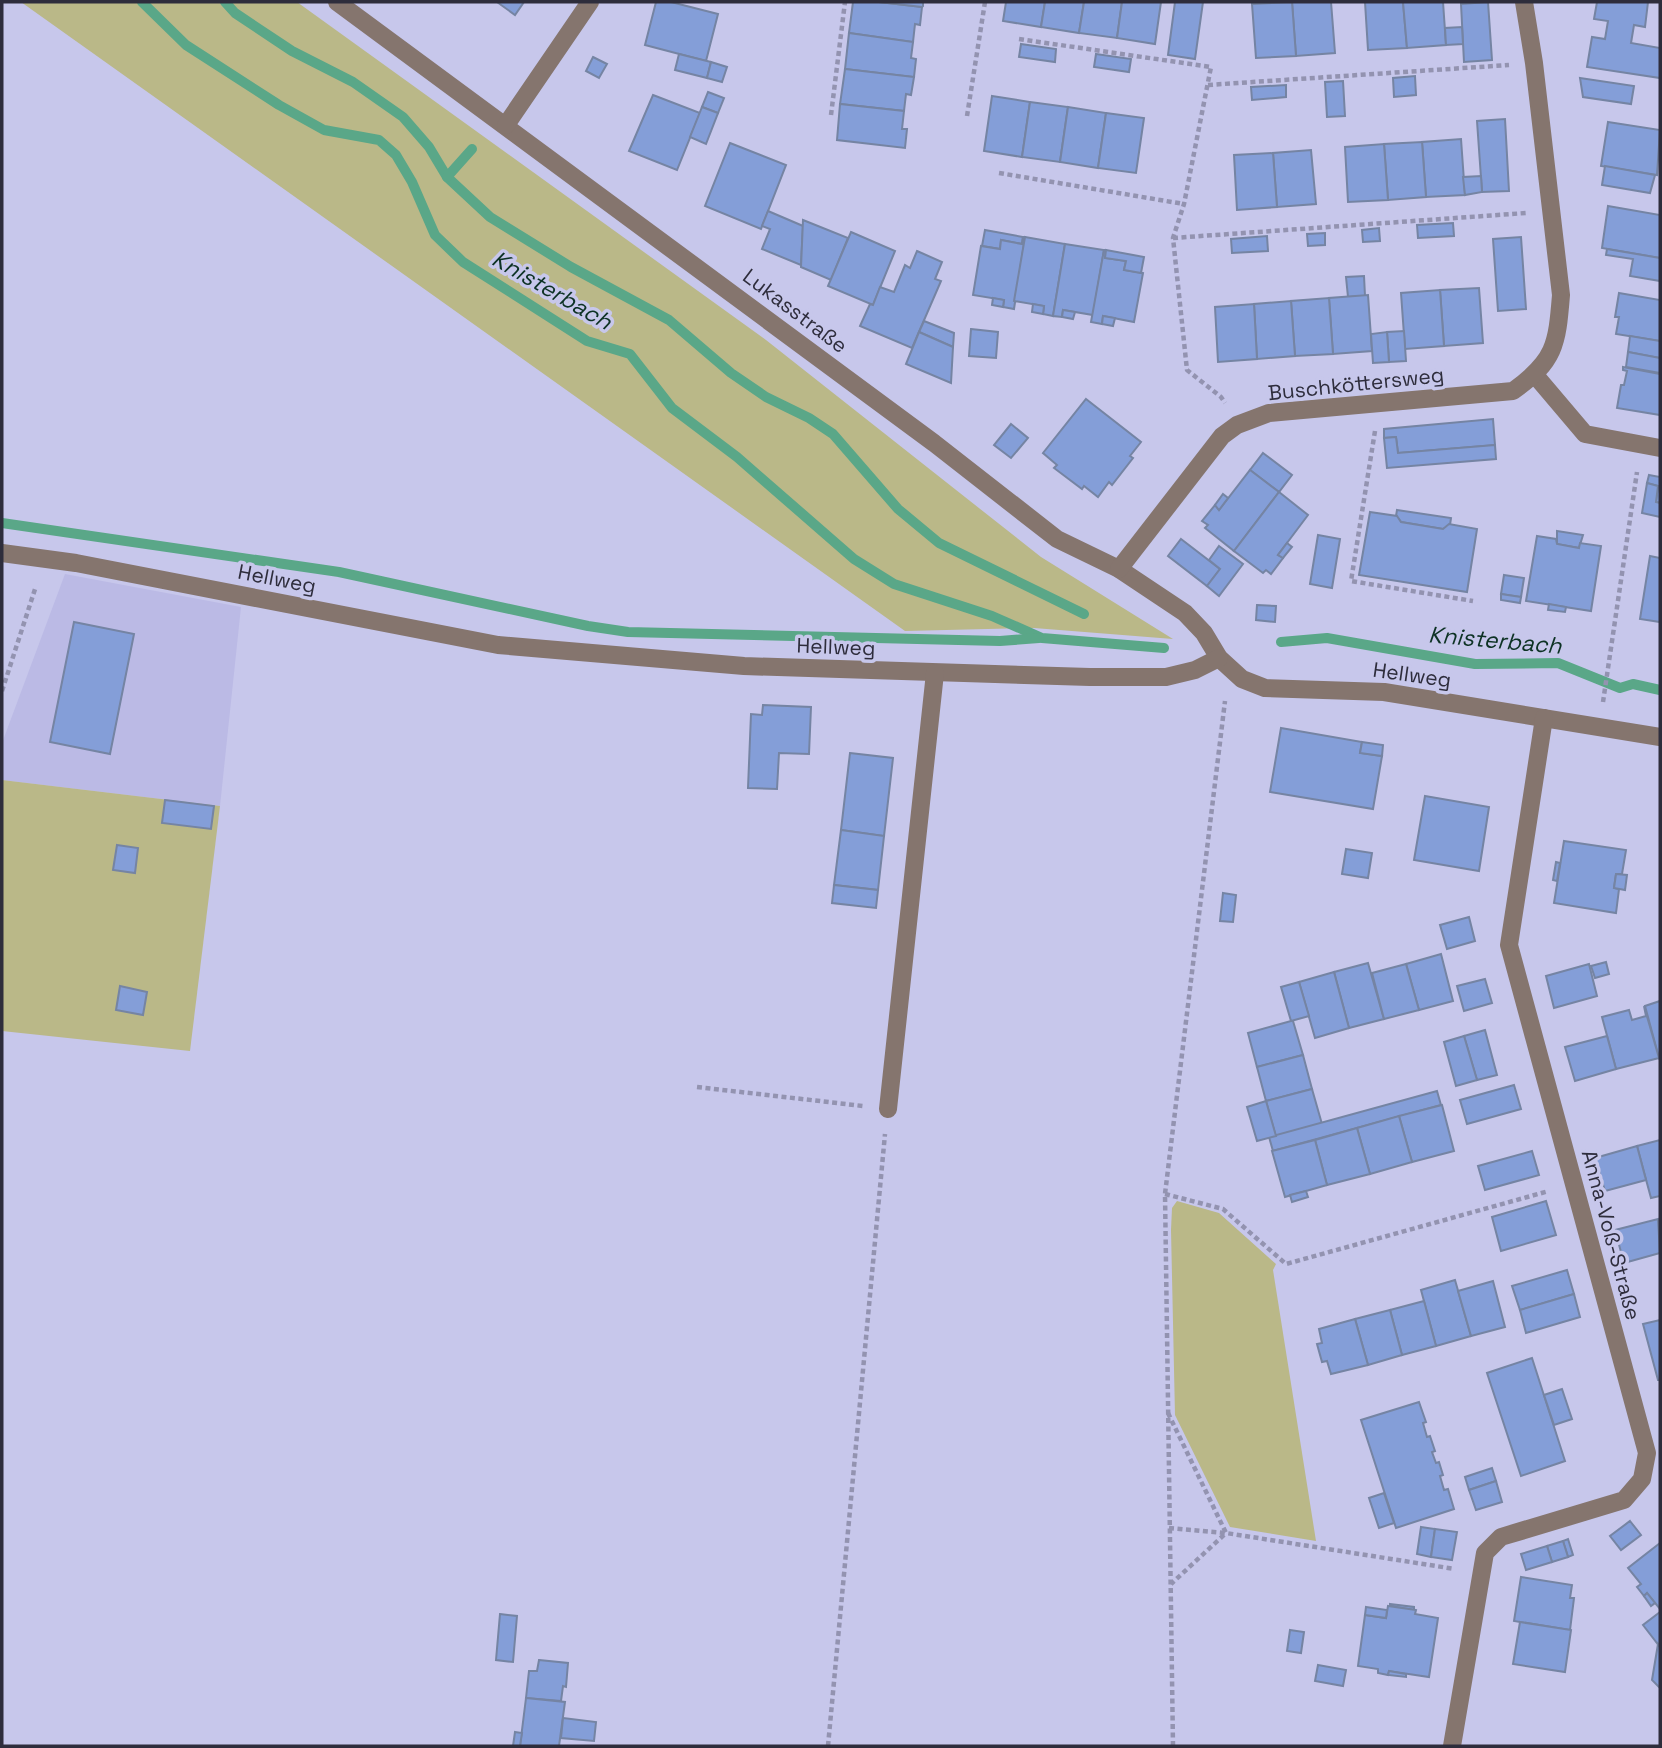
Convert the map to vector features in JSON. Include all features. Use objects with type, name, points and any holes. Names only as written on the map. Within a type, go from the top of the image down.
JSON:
[{"type":"street","name":"Lukasstraße","points":[[337,2],[934,443],[1057,539],[1119,569],[1185,613],[1204,633],[1219,658]]},
{"type":"street","points":[[506,125],[590,2]]},
{"type":"street","name":"Buschköttersweg","points":[[1119,569],[1222,436],[1237,425],[1269,413],[1513,391],[1535,375],[1551,355],[1558,331],[1561,295],[1534,63],[1524,2]]},
{"type":"street","points":[[1535,375],[1585,434],[1651,447]]},
{"type":"street","name":"Hellweg","points":[[2,553],[45,558],[498,645],[744,666],[935,673],[1166,677],[1195,670],[1219,658],[1242,679],[1265,688],[1384,692],[1660,737]]},
{"type":"street","points":[[888,1109],[935,673]]},
{"type":"street","name":"Anna-Voß-Straße","points":[[1452,1746],[1485,1553],[1502,1537],[1624,1500],[1642,1479],[1647,1453],[1509,945],[1544,718]]},
{"type":"path","points":[[831,115],[845,2]]},
{"type":"path","points":[[967,116],[985,2]]},
{"type":"path","points":[[1019,39],[1211,67],[1184,204],[1173,238],[1186,370],[1221,397],[1237,425]]},
{"type":"path","points":[[1208,85],[1534,63]]},
{"type":"path","points":[[999,173],[1184,204]]},
{"type":"path","points":[[1173,238],[1551,211]]},
{"type":"path","points":[[1376,402],[1377,418],[1351,582],[1473,601]]},
{"type":"path","points":[[1603,704],[1651,447]]},
{"type":"path","points":[[2,691],[45,558]]},
{"type":"path","points":[[1173,1746],[1165,1194],[1225,698],[1242,679]]},
{"type":"path","points":[[697,1087],[888,1109],[828,1746]]},
{"type":"path","points":[[1165,1194],[1223,1209],[1286,1264],[1574,1186]]},
{"type":"path","points":[[1167,1410],[1226,1533]]},
{"type":"path","points":[[1169,1528],[1226,1533],[1480,1572]]},
{"type":"path","points":[[1170,1584],[1226,1533]]},
{"type":"shaded area","points":[[21,2],[297,2],[766,340],[1041,557],[1173,639],[1034,628],[905,631]]},
{"type":"shaded area","points":[[65,574],[241,607],[220,806],[2,780],[2,743]]},
{"type":"shaded area","points":[[2,780],[220,806],[190,1051],[2,1031]]},
{"type":"shaded area","points":[[1177,1201],[1219,1213],[1276,1264],[1273,1270],[1316,1541],[1230,1527],[1175,1415],[1171,1230],[1172,1208]]},
{"type":"building","points":[[497,2],[524,2],[515,15]]},
{"type":"building","points":[[656,2],[671,2],[718,14],[706,61],[645,45]]},
{"type":"building","points":[[853,2],[922,7],[920,25],[915,24],[913,42],[849,33]]},
{"type":"building","points":[[879,2],[923,2],[923,6],[922,7]]},
{"type":"building","points":[[1006,2],[1045,2],[1041,27],[1003,21]]},
{"type":"building","points":[[1045,2],[1084,2],[1079,33],[1041,27]]},
{"type":"building","points":[[1084,2],[1122,2],[1117,38],[1079,33]]},
{"type":"building","points":[[1122,2],[1161,2],[1155,44],[1117,38]]},
{"type":"building","points":[[1175,2],[1203,2],[1195,59],[1168,55]]},
{"type":"building","points":[[1292,2],[1331,2],[1335,53],[1296,56]]},
{"type":"building","points":[[1292,2],[1296,56],[1256,58],[1252,4]]},
{"type":"building","points":[[1365,2],[1403,2],[1407,48],[1368,50]]},
{"type":"building","points":[[1403,2],[1443,2],[1446,45],[1407,48]]},
{"type":"building","points":[[1488,2],[1492,60],[1464,62],[1461,4]]},
{"type":"building","points":[[1597,2],[1648,2],[1645,27],[1634,25],[1631,43],[1660,48],[1660,78],[1587,67],[1592,37],[1605,39],[1608,21],[1594,19]]},
{"type":"building","points":[[1462,27],[1463,44],[1446,45],[1445,28]]},
{"type":"building","points":[[849,33],[913,42],[911,58],[916,59],[914,77],[845,69]]},
{"type":"building","points":[[1021,44],[1056,49],[1055,62],[1019,57]]},
{"type":"building","points":[[679,54],[711,62],[707,78],[675,70]]},
{"type":"building","points":[[1096,54],[1131,59],[1129,72],[1094,67]]},
{"type":"building","points":[[593,57],[607,64],[599,78],[586,71]]},
{"type":"building","points":[[711,62],[727,67],[722,82],[707,78]]},
{"type":"building","points":[[845,69],[914,77],[911,95],[906,94],[904,111],[840,104]]},
{"type":"building","points":[[1415,76],[1416,95],[1394,97],[1393,78]]},
{"type":"building","points":[[1580,78],[1634,86],[1631,104],[1583,97]]},
{"type":"building","points":[[1343,81],[1345,116],[1327,117],[1325,82]]},
{"type":"building","points":[[1286,85],[1286,97],[1252,100],[1251,87]]},
{"type":"building","points":[[708,92],[724,98],[718,113],[702,107]]},
{"type":"building","points":[[653,95],[700,113],[677,170],[629,151]]},
{"type":"building","points":[[992,96],[1030,102],[1022,157],[984,151]]},
{"type":"building","points":[[1030,102],[1068,107],[1060,162],[1022,157]]},
{"type":"building","points":[[840,104],[904,111],[902,129],[907,129],[905,148],[837,140]]},
{"type":"building","points":[[702,107],[718,113],[706,144],[690,137]]},
{"type":"building","points":[[1068,107],[1106,113],[1098,168],[1060,162]]},
{"type":"building","points":[[1106,113],[1144,118],[1136,173],[1098,168]]},
{"type":"building","points":[[1505,119],[1509,191],[1482,192],[1477,121]]},
{"type":"building","points":[[1608,122],[1660,130],[1657,175],[1601,166]]},
{"type":"building","points":[[1461,139],[1465,195],[1426,197],[1422,142]]},
{"type":"building","points":[[1422,142],[1426,197],[1388,200],[1384,144]]},
{"type":"building","points":[[730,143],[786,165],[761,229],[705,206]]},
{"type":"building","points":[[1384,144],[1388,200],[1348,202],[1345,147]]},
{"type":"building","points":[[1311,150],[1316,204],[1277,207],[1273,153]]},
{"type":"building","points":[[1273,153],[1277,207],[1237,210],[1234,155]]},
{"type":"building","points":[[1605,166],[1655,175],[1650,193],[1602,185]]},
{"type":"building","points":[[1481,176],[1482,192],[1465,195],[1463,177]]},
{"type":"building","points":[[1608,206],[1660,215],[1660,258],[1602,248]]},
{"type":"building","points":[[768,211],[803,226],[801,265],[762,249],[770,229],[762,226]]},
{"type":"building","points":[[803,220],[848,238],[831,280],[801,267]]},
{"type":"building","points":[[1453,223],[1454,236],[1418,238],[1417,225]]},
{"type":"building","points":[[1379,228],[1380,241],[1363,242],[1362,230]]},
{"type":"building","points":[[985,230],[1023,237],[1022,244],[1001,240],[1000,249],[982,246]]},
{"type":"building","points":[[851,232],[895,251],[873,305],[828,286]]},
{"type":"building","points":[[1325,233],[1325,245],[1308,246],[1307,234]]},
{"type":"building","points":[[1267,236],[1268,251],[1232,253],[1231,239]]},
{"type":"building","points":[[1023,237],[1014,309],[1003,307],[1004,300],[973,295],[981,246],[1000,249],[1001,240],[1022,244]]},
{"type":"building","points":[[1025,237],[1065,244],[1053,316],[1043,314],[1044,306],[1014,301]]},
{"type":"building","points":[[1521,237],[1526,309],[1498,311],[1493,239]]},
{"type":"building","points":[[1065,244],[1104,250],[1093,315],[1063,310],[1062,317],[1053,316]]},
{"type":"building","points":[[1607,249],[1660,258],[1660,281],[1630,276],[1633,259],[1606,255]]},
{"type":"building","points":[[1104,250],[1105,258],[1126,261],[1124,270],[1143,273],[1134,322],[1103,316],[1102,324],[1091,322]]},
{"type":"building","points":[[1106,250],[1144,257],[1141,273],[1124,270],[1126,261],[1105,258]]},
{"type":"building","points":[[917,251],[942,262],[935,279],[941,281],[912,348],[860,326],[880,287],[894,292],[905,265],[910,268]]},
{"type":"building","points":[[1364,276],[1365,296],[1348,297],[1346,277]]},
{"type":"building","points":[[1479,288],[1483,343],[1444,346],[1440,290]]},
{"type":"building","points":[[1440,290],[1444,346],[1405,349],[1401,293]]},
{"type":"building","points":[[1619,293],[1660,300],[1660,341],[1616,334],[1619,317],[1615,317]]},
{"type":"building","points":[[1368,295],[1372,351],[1333,354],[1329,298]]},
{"type":"building","points":[[993,298],[1004,300],[1003,307],[992,305]]},
{"type":"building","points":[[1329,298],[1333,354],[1295,356],[1291,301]]},
{"type":"building","points":[[1291,301],[1295,356],[1257,359],[1254,304]]},
{"type":"building","points":[[1033,304],[1044,306],[1043,314],[1032,312]]},
{"type":"building","points":[[1254,304],[1257,359],[1218,362],[1215,307]]},
{"type":"building","points":[[1063,310],[1075,312],[1073,319],[1062,317]]},
{"type":"building","points":[[1103,316],[1115,318],[1113,326],[1102,324]]},
{"type":"building","points":[[924,321],[954,333],[953,347],[919,332]]},
{"type":"building","points":[[971,329],[998,332],[996,358],[969,356]]},
{"type":"building","points":[[1404,331],[1406,361],[1389,362],[1387,332]]},
{"type":"building","points":[[919,332],[953,347],[951,383],[906,364]]},
{"type":"building","points":[[1387,332],[1389,362],[1373,363],[1371,334]]},
{"type":"building","points":[[1630,336],[1660,341],[1660,358],[1628,352]]},
{"type":"building","points":[[1628,352],[1660,358],[1660,373],[1626,367]]},
{"type":"building","points":[[1623,367],[1660,374],[1660,415],[1617,408],[1621,385],[1624,385],[1627,371],[1623,370]]},
{"type":"building","points":[[1086,399],[1141,442],[1130,456],[1133,458],[1112,485],[1109,482],[1098,497],[1084,486],[1082,489],[1054,468],[1057,465],[1043,453]]},
{"type":"building","points":[[1493,419],[1495,445],[1398,453],[1396,437],[1384,438],[1384,429]]},
{"type":"building","points":[[1011,424],[1028,438],[1011,458],[994,445]]},
{"type":"building","points":[[1396,437],[1398,453],[1495,445],[1496,459],[1387,468],[1384,438]]},
{"type":"building","points":[[1263,453],[1292,475],[1279,492],[1250,470]]},
{"type":"building","points":[[1250,470],[1279,492],[1234,551],[1205,528],[1208,525],[1202,521],[1215,505],[1219,510]]},
{"type":"building","points":[[1649,475],[1660,477],[1660,503],[1656,502],[1658,486],[1647,483]]},
{"type":"building","points":[[1647,483],[1658,486],[1656,502],[1660,503],[1660,517],[1642,513]]},
{"type":"building","points":[[1279,492],[1308,515],[1278,555],[1283,558],[1271,574],[1266,570],[1263,573],[1234,551]]},
{"type":"building","points":[[1223,494],[1228,498],[1219,510],[1215,505]]},
{"type":"building","points":[[1397,510],[1451,518],[1450,525],[1443,529],[1401,522],[1396,516]]},
{"type":"building","points":[[1370,512],[1397,516],[1401,522],[1443,529],[1449,524],[1477,529],[1467,592],[1359,575]]},
{"type":"building","points":[[1557,531],[1583,535],[1579,548],[1557,544]]},
{"type":"building","points":[[1318,535],[1340,539],[1332,588],[1310,584]]},
{"type":"building","points":[[1537,536],[1556,539],[1557,544],[1579,548],[1580,543],[1601,546],[1591,611],[1526,601]]},
{"type":"building","points":[[1181,539],[1220,569],[1207,586],[1168,556]]},
{"type":"building","points":[[1287,543],[1292,547],[1283,558],[1278,555]]},
{"type":"building","points":[[1219,546],[1243,564],[1219,596],[1207,586],[1220,569],[1209,560]]},
{"type":"building","points":[[1650,556],[1660,558],[1660,622],[1640,619]]},
{"type":"building","points":[[1504,575],[1524,578],[1521,597],[1501,594]]},
{"type":"building","points":[[1501,594],[1521,597],[1520,603],[1501,600]]},
{"type":"building","points":[[1549,604],[1566,607],[1565,612],[1548,610]]},
{"type":"building","points":[[1257,605],[1276,606],[1275,622],[1256,620]]},
{"type":"building","points":[[74,622],[134,634],[110,754],[50,742]]},
{"type":"building","points":[[763,705],[811,707],[809,754],[779,753],[777,789],[748,788],[751,714],[762,715]]},
{"type":"building","points":[[1281,728],[1362,742],[1360,753],[1382,756],[1373,809],[1270,792]]},
{"type":"building","points":[[1362,742],[1383,745],[1382,756],[1360,753]]},
{"type":"building","points":[[850,753],[893,758],[884,836],[841,830]]},
{"type":"building","points":[[1425,796],[1489,807],[1479,871],[1414,860]]},
{"type":"building","points":[[165,800],[214,806],[211,829],[162,823]]},
{"type":"building","points":[[841,830],[884,836],[878,890],[834,885]]},
{"type":"building","points":[[1564,841],[1626,850],[1622,874],[1616,874],[1614,888],[1619,889],[1616,913],[1554,903]]},
{"type":"building","points":[[117,845],[138,848],[135,873],[113,870]]},
{"type":"building","points":[[1346,849],[1372,853],[1368,878],[1342,874]]},
{"type":"building","points":[[1556,862],[1560,863],[1557,881],[1553,880]]},
{"type":"building","points":[[1616,874],[1627,875],[1625,890],[1614,888]]},
{"type":"building","points":[[834,885],[878,890],[876,908],[832,903]]},
{"type":"building","points":[[1223,893],[1236,895],[1233,922],[1220,921]]},
{"type":"building","points":[[1469,917],[1475,941],[1447,949],[1440,925]]},
{"type":"building","points":[[1441,954],[1453,1001],[1419,1010],[1406,964]]},
{"type":"building","points":[[1606,962],[1609,974],[1595,978],[1591,966]]},
{"type":"building","points":[[1368,963],[1384,1019],[1349,1028],[1334,972]]},
{"type":"building","points":[[1406,964],[1419,1010],[1384,1019],[1372,973]]},
{"type":"building","points":[[1589,964],[1597,996],[1554,1008],[1546,976]]},
{"type":"building","points":[[1334,972],[1349,1028],[1315,1038],[1299,982]]},
{"type":"building","points":[[1485,979],[1492,1003],[1464,1011],[1457,986]]},
{"type":"building","points":[[1299,982],[1309,1016],[1291,1021],[1281,987]]},
{"type":"building","points":[[120,986],[147,992],[143,1015],[116,1010]]},
{"type":"building","points":[[1660,1001],[1660,1057],[1659,1058],[1645,1006]]},
{"type":"building","points":[[1644,1006],[1659,1058],[1616,1069],[1602,1017],[1629,1010],[1632,1020],[1646,1016]]},
{"type":"building","points":[[1293,1021],[1303,1055],[1257,1067],[1248,1033]]},
{"type":"building","points":[[1485,1030],[1497,1075],[1477,1080],[1464,1036]]},
{"type":"building","points":[[1464,1036],[1477,1080],[1456,1086],[1444,1042]]},
{"type":"building","points":[[1607,1036],[1616,1069],[1575,1081],[1565,1047]]},
{"type":"building","points":[[1303,1055],[1312,1089],[1266,1101],[1257,1067]]},
{"type":"building","points":[[1514,1085],[1521,1109],[1467,1124],[1460,1100]]},
{"type":"building","points":[[1312,1089],[1322,1124],[1276,1137],[1266,1101]]},
{"type":"building","points":[[1437,1091],[1441,1105],[1273,1151],[1269,1137]]},
{"type":"building","points":[[1266,1101],[1276,1136],[1257,1141],[1247,1107]]},
{"type":"building","points":[[1442,1105],[1454,1151],[1412,1162],[1399,1116]]},
{"type":"building","points":[[1399,1116],[1412,1162],[1370,1174],[1357,1128]]},
{"type":"building","points":[[1357,1128],[1370,1174],[1327,1185],[1315,1140]]},
{"type":"building","points":[[1315,1140],[1327,1185],[1285,1197],[1272,1151]]},
{"type":"building","points":[[1660,1140],[1660,1196],[1651,1198],[1637,1146]]},
{"type":"building","points":[[1637,1146],[1646,1180],[1605,1191],[1595,1158]]},
{"type":"building","points":[[1532,1151],[1539,1175],[1485,1190],[1478,1166]]},
{"type":"building","points":[[1306,1191],[1308,1197],[1292,1202],[1290,1195]]},
{"type":"building","points":[[1546,1201],[1556,1235],[1501,1251],[1492,1217]]},
{"type":"building","points":[[1658,1219],[1660,1253],[1624,1263],[1615,1230]]},
{"type":"building","points":[[1567,1270],[1574,1294],[1520,1310],[1512,1286]]},
{"type":"building","points":[[1455,1280],[1471,1336],[1436,1346],[1421,1290]]},
{"type":"building","points":[[1493,1281],[1505,1327],[1471,1336],[1458,1291]]},
{"type":"building","points":[[1574,1294],[1580,1317],[1526,1333],[1520,1310]]},
{"type":"building","points":[[1424,1301],[1436,1346],[1402,1355],[1390,1310]]},
{"type":"building","points":[[1390,1310],[1402,1355],[1368,1365],[1355,1319]]},
{"type":"building","points":[[1355,1319],[1368,1365],[1331,1374],[1327,1361],[1322,1362],[1317,1344],[1322,1343],[1319,1329]]},
{"type":"building","points":[[1660,1320],[1660,1380],[1658,1380],[1643,1324]]},
{"type":"building","points":[[1532,1358],[1565,1461],[1521,1476],[1487,1373]]},
{"type":"building","points":[[1562,1389],[1572,1419],[1554,1425],[1544,1395]]},
{"type":"building","points":[[1419,1402],[1426,1422],[1423,1423],[1427,1437],[1430,1436],[1435,1451],[1432,1452],[1443,1475],[1440,1476],[1444,1490],[1448,1489],[1454,1509],[1396,1528],[1361,1420]]},
{"type":"building","points":[[1492,1468],[1496,1481],[1469,1490],[1465,1477]]},
{"type":"building","points":[[1496,1481],[1502,1502],[1476,1510],[1469,1490]]},
{"type":"building","points":[[1384,1493],[1394,1523],[1379,1528],[1369,1498]]},
{"type":"building","points":[[1630,1521],[1641,1535],[1621,1550],[1610,1536]]},
{"type":"building","points":[[1421,1527],[1435,1529],[1431,1557],[1417,1554]]},
{"type":"building","points":[[1435,1529],[1457,1532],[1452,1560],[1431,1557]]},
{"type":"building","points":[[1568,1539],[1573,1555],[1568,1557],[1563,1541]]},
{"type":"building","points":[[1563,1541],[1568,1557],[1552,1562],[1547,1546]]},
{"type":"building","points":[[1660,1543],[1660,1609],[1647,1593],[1644,1596],[1637,1587],[1641,1584],[1628,1568]]},
{"type":"building","points":[[1547,1546],[1552,1562],[1526,1570],[1521,1554]]},
{"type":"building","points":[[1521,1577],[1572,1585],[1570,1598],[1574,1598],[1570,1630],[1514,1621]]},
{"type":"building","points":[[1647,1593],[1655,1603],[1651,1606],[1644,1596]]},
{"type":"building","points":[[1388,1606],[1416,1610],[1415,1614],[1438,1618],[1429,1677],[1389,1671],[1388,1675],[1378,1673],[1378,1669],[1358,1666],[1365,1615],[1386,1618]]},
{"type":"building","points":[[1390,1606],[1414,1607],[1414,1610]]},
{"type":"building","points":[[1366,1607],[1387,1610],[1386,1618],[1365,1615]]},
{"type":"building","points":[[1660,1612],[1660,1647],[1643,1625]]},
{"type":"building","points":[[500,1614],[517,1616],[513,1662],[496,1660]]},
{"type":"building","points":[[1520,1622],[1571,1630],[1565,1672],[1513,1664]]},
{"type":"building","points":[[1290,1630],[1304,1632],[1301,1653],[1287,1651]]},
{"type":"building","points":[[1658,1644],[1660,1647],[1660,1688],[1652,1680]]},
{"type":"building","points":[[539,1660],[568,1663],[566,1687],[563,1686],[561,1701],[526,1698],[529,1671],[537,1671]]},
{"type":"building","points":[[1318,1665],[1346,1670],[1343,1686],[1315,1681]]},
{"type":"building","points":[[1389,1671],[1406,1674],[1406,1677],[1388,1675]]},
{"type":"building","points":[[526,1698],[565,1702],[559,1746],[520,1746]]},
{"type":"building","points":[[563,1718],[596,1722],[594,1741],[561,1738]]},
{"type":"building","points":[[515,1732],[522,1733],[520,1746],[513,1746]]},
{"type":"waterway","name":"Knisterbach","points":[[142,2],[186,45],[279,105],[324,130],[379,140],[396,155],[412,182],[435,235],[463,262],[587,341],[630,354],[672,408],[737,457],[854,559],[894,584],[992,616],[1042,638],[1164,648]]},
{"type":"waterway","points":[[225,2],[235,13],[292,51],[353,82],[403,117],[429,147],[447,177],[490,217],[571,267],[669,320],[731,373],[766,397],[809,418],[833,434],[898,509],[939,543],[1084,614]]},
{"type":"waterway","points":[[447,177],[472,149]]},
{"type":"waterway","points":[[2,523],[339,572],[588,626],[628,632],[1000,641],[1039,638]]},
{"type":"waterway","name":"Knisterbach","points":[[1281,642],[1327,638],[1475,664],[1558,663],[1620,688],[1633,684],[1660,690]]}]
